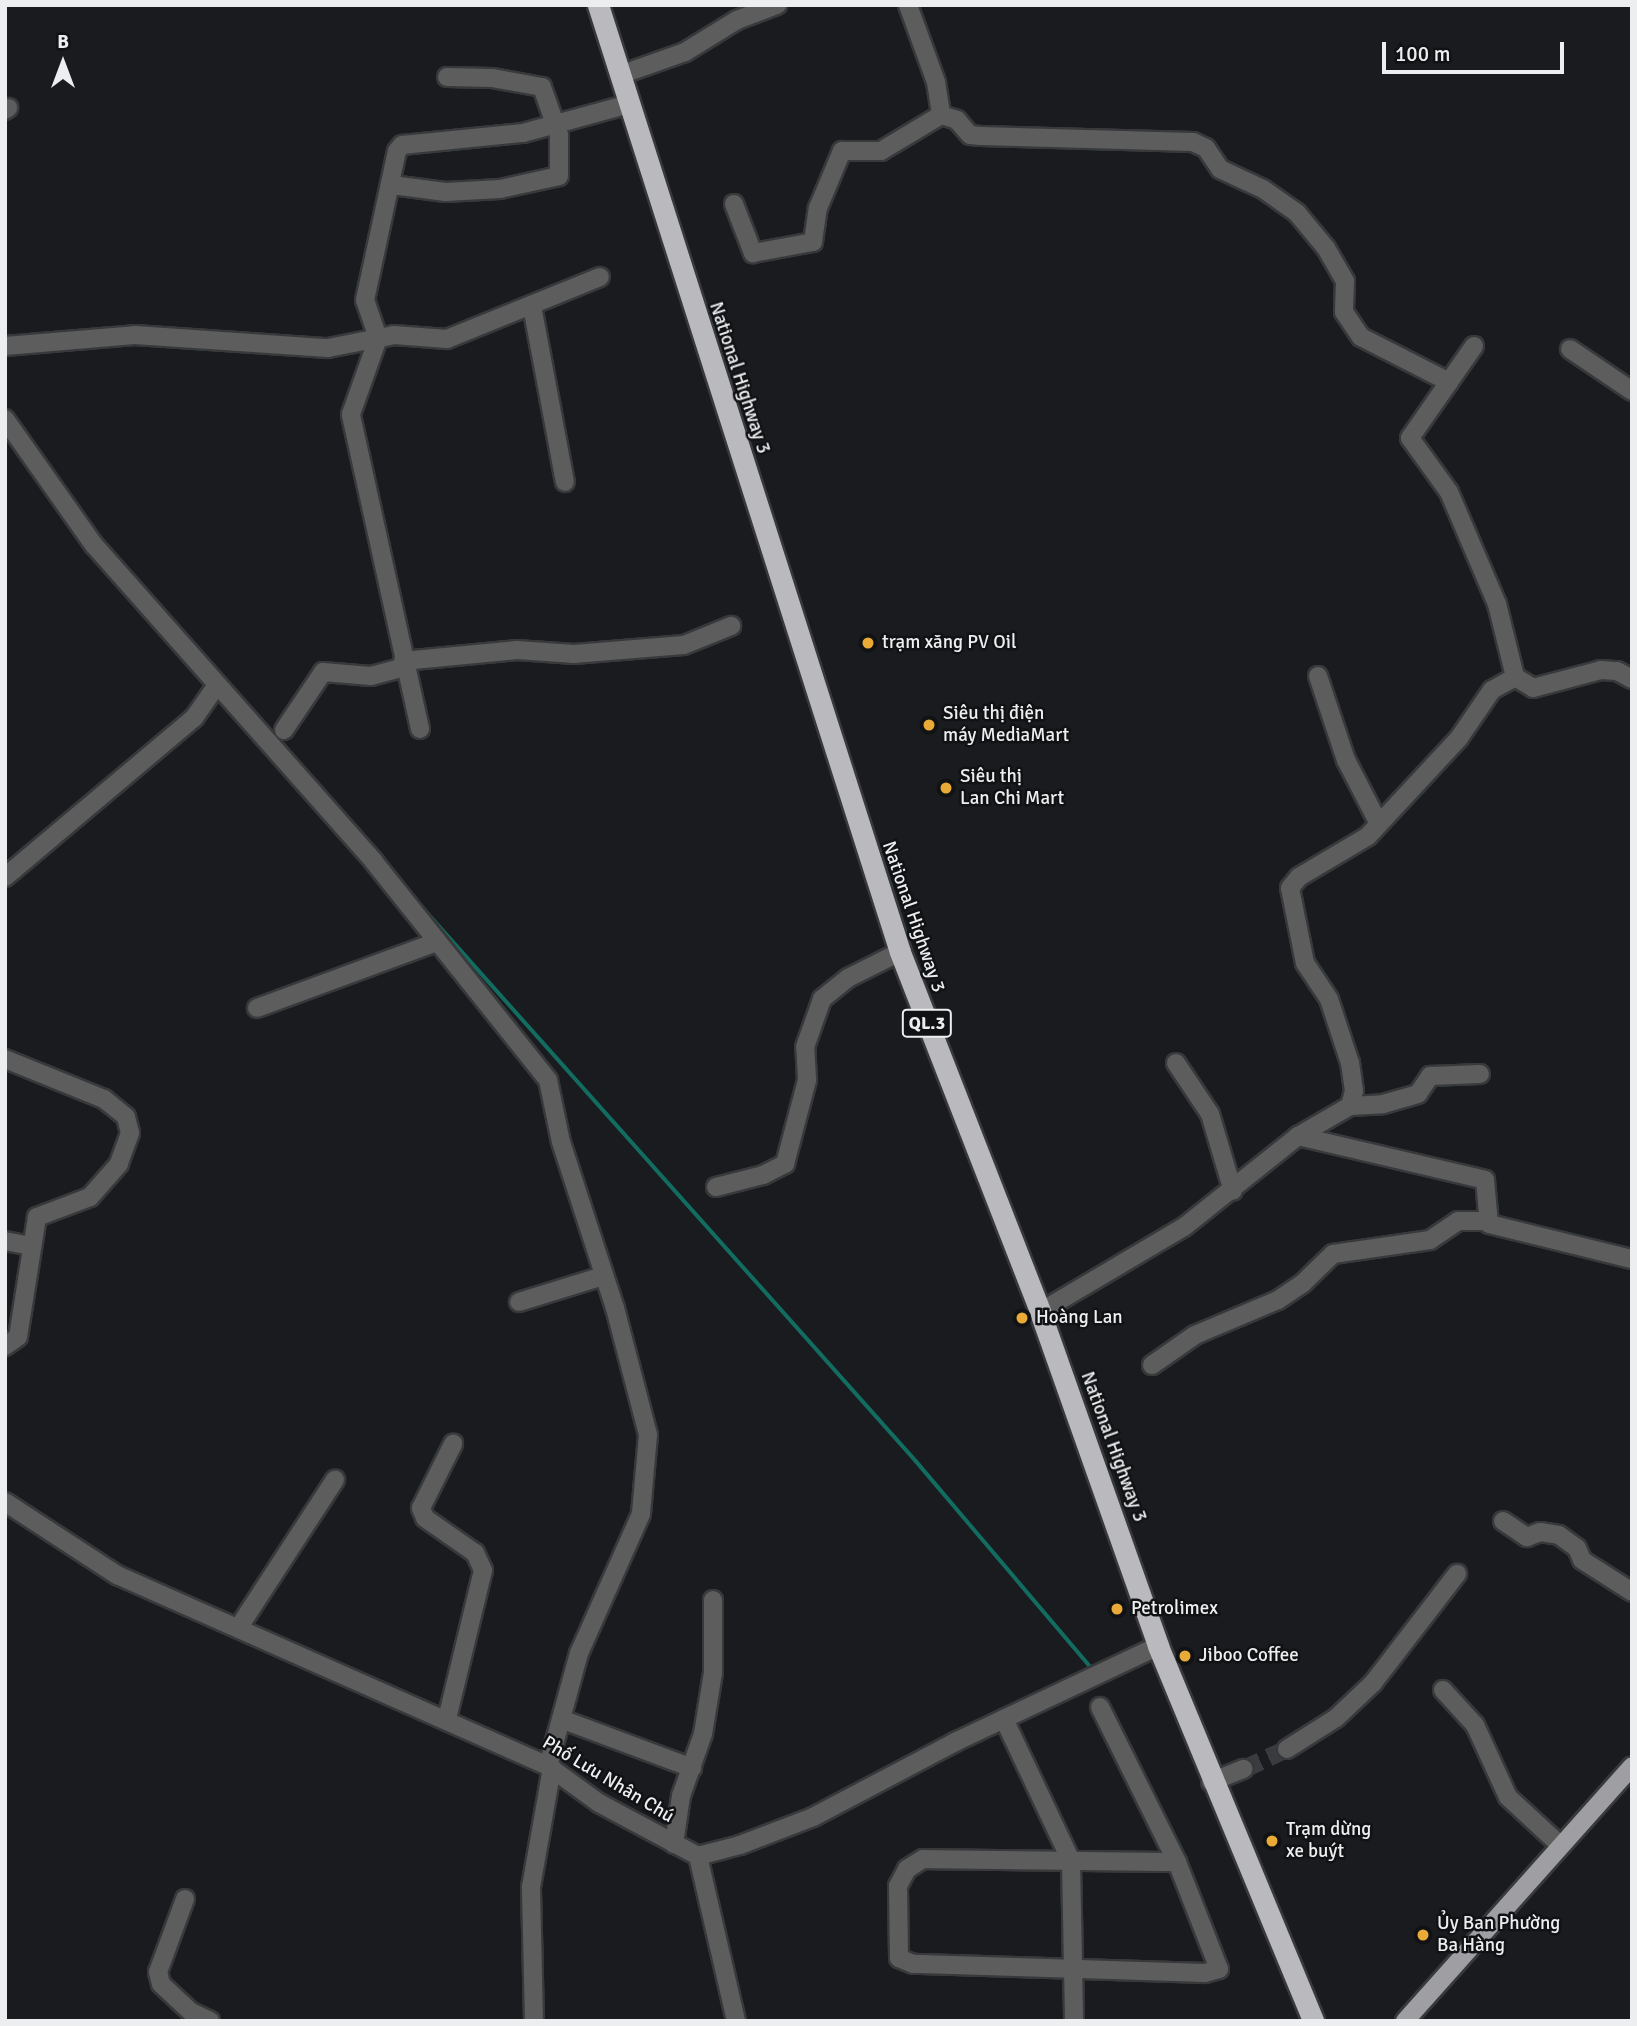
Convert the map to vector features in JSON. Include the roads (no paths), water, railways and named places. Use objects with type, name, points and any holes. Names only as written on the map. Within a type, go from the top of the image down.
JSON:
[{"type":"highway","name":"National Highway 3","points":[[598,5],[900,953],[1040,1312],[1158,1646],[1211,1782],[1313,2021]]},
{"type":"main road","points":[[1405,2021],[1632,1766]]},
{"type":"street","points":[[620,75],[685,52],[737,20],[778,5]]},
{"type":"street","points":[[908,5],[936,82],[941,115]]},
{"type":"street","points":[[392,185],[446,192],[500,190],[556,179],[559,135],[542,87],[492,78],[447,77]]},
{"type":"street","points":[[420,729],[351,414],[378,338],[365,300],[402,145],[523,133],[629,104]]},
{"type":"street","points":[[734,204],[753,253],[813,242],[818,208],[842,150],[881,151],[941,115],[957,120],[970,135],[1200,144],[1220,169],[1283,201],[1326,248],[1345,281],[1344,312],[1360,337],[1449,382]]},
{"type":"street","points":[[5,346],[150,334],[328,348],[402,334],[447,339],[600,277]]},
{"type":"street","points":[[532,306],[565,482]]},
{"type":"street","points":[[1474,346],[1410,438],[1449,492],[1497,604],[1515,677],[1533,688],[1601,670],[1617,671],[1632,680]]},
{"type":"street","points":[[1570,349],[1632,391]]},
{"type":"street","points":[[5,419],[82,530],[374,862],[548,1080],[561,1142],[603,1276],[648,1435],[645,1496],[636,1530],[579,1653],[550,1767],[531,1887],[534,2021]]},
{"type":"street","points":[[284,730],[323,672],[371,676],[404,664],[517,650],[574,654],[684,645],[731,626]]},
{"type":"street","points":[[1318,677],[1346,760],[1378,822]]},
{"type":"street","points":[[1350,1106],[1354,1091],[1350,1063],[1329,999],[1305,963],[1290,888],[1298,877],[1368,836],[1378,822],[1459,738],[1492,690],[1515,677]]},
{"type":"street","points":[[5,877],[194,718],[217,685]]},
{"type":"street","points":[[257,1008],[436,942]]},
{"type":"street","points":[[716,1187],[763,1175],[785,1164],[807,1080],[805,1047],[822,999],[848,978],[900,953]]},
{"type":"street","points":[[5,1059],[104,1099],[130,1125],[119,1164],[85,1200],[37,1217],[30,1246],[18,1337],[5,1346]]},
{"type":"street","points":[[1176,1063],[1210,1114],[1233,1191]]},
{"type":"street","points":[[1040,1312],[1166,1239],[1233,1191],[1298,1136],[1350,1106],[1383,1104],[1418,1094],[1430,1076],[1480,1074]]},
{"type":"street","points":[[1298,1136],[1485,1180],[1486,1221]]},
{"type":"street","points":[[1152,1365],[1195,1335],[1278,1300],[1303,1283],[1333,1254],[1430,1240],[1458,1221],[1486,1221],[1632,1259]]},
{"type":"street","points":[[5,1241],[30,1246]]},
{"type":"street","points":[[519,1302],[603,1276]]},
{"type":"street","points":[[447,1719],[469,1643],[483,1570],[475,1553],[425,1518],[421,1508],[453,1444]]},
{"type":"street","points":[[239,1627],[335,1480]]},
{"type":"street","name":"Phố Lưu Nhân Chú","points":[[5,1502],[117,1575],[447,1719],[550,1767],[599,1803],[698,1856]]},
{"type":"street","points":[[1503,1521],[1527,1537],[1547,1531],[1559,1535],[1577,1548],[1582,1560],[1632,1591]]},
{"type":"street","points":[[1287,1749],[1336,1718],[1373,1683],[1457,1574]]},
{"type":"street","points":[[674,1844],[681,1796],[692,1768],[713,1673],[713,1600]]},
{"type":"street","points":[[736,2021],[698,1856],[740,1846],[813,1817],[1004,1719],[1158,1646]]},
{"type":"street","points":[[1443,1690],[1475,1725],[1508,1797],[1561,1846]]},
{"type":"street","points":[[1100,1707],[1177,1862],[1219,1969],[1205,1973],[913,1964],[899,1958],[896,1951],[898,1886],[901,1876],[917,1862],[932,1858],[1177,1862]]},
{"type":"street","points":[[561,1719],[692,1768]]},
{"type":"street","points":[[1004,1719],[1071,1861],[1074,2021]]},
{"type":"street","points":[[1211,1782],[1244,1769]]},
{"type":"street","points":[[185,1899],[158,1972],[161,1984],[191,2012],[210,2021]]},
{"type":"waterway","points":[[415,899],[916,1461],[1094,1671]]},
{"type":"tunnel","points":[[1244,1769],[1287,1749]]},
{"type":"place","name":"trạm xăng PV Oil","points":[[868,643]]},
{"type":"place","name":"Siêu thị điện máy MediaMart","points":[[929,725]]},
{"type":"place","name":"Siêu thị Lan Chi Mart","points":[[946,788]]},
{"type":"place","name":"Hoàng Lan","points":[[1022,1318]]},
{"type":"place","name":"Petrolimex","points":[[1117,1609]]},
{"type":"place","name":"Jiboo Coffee","points":[[1185,1656]]},
{"type":"place","name":"Trạm dừng xe buýt","points":[[1272,1841]]},
{"type":"place","name":"Ủy Ban Phường Ba Hàng","points":[[1423,1935]]}]
